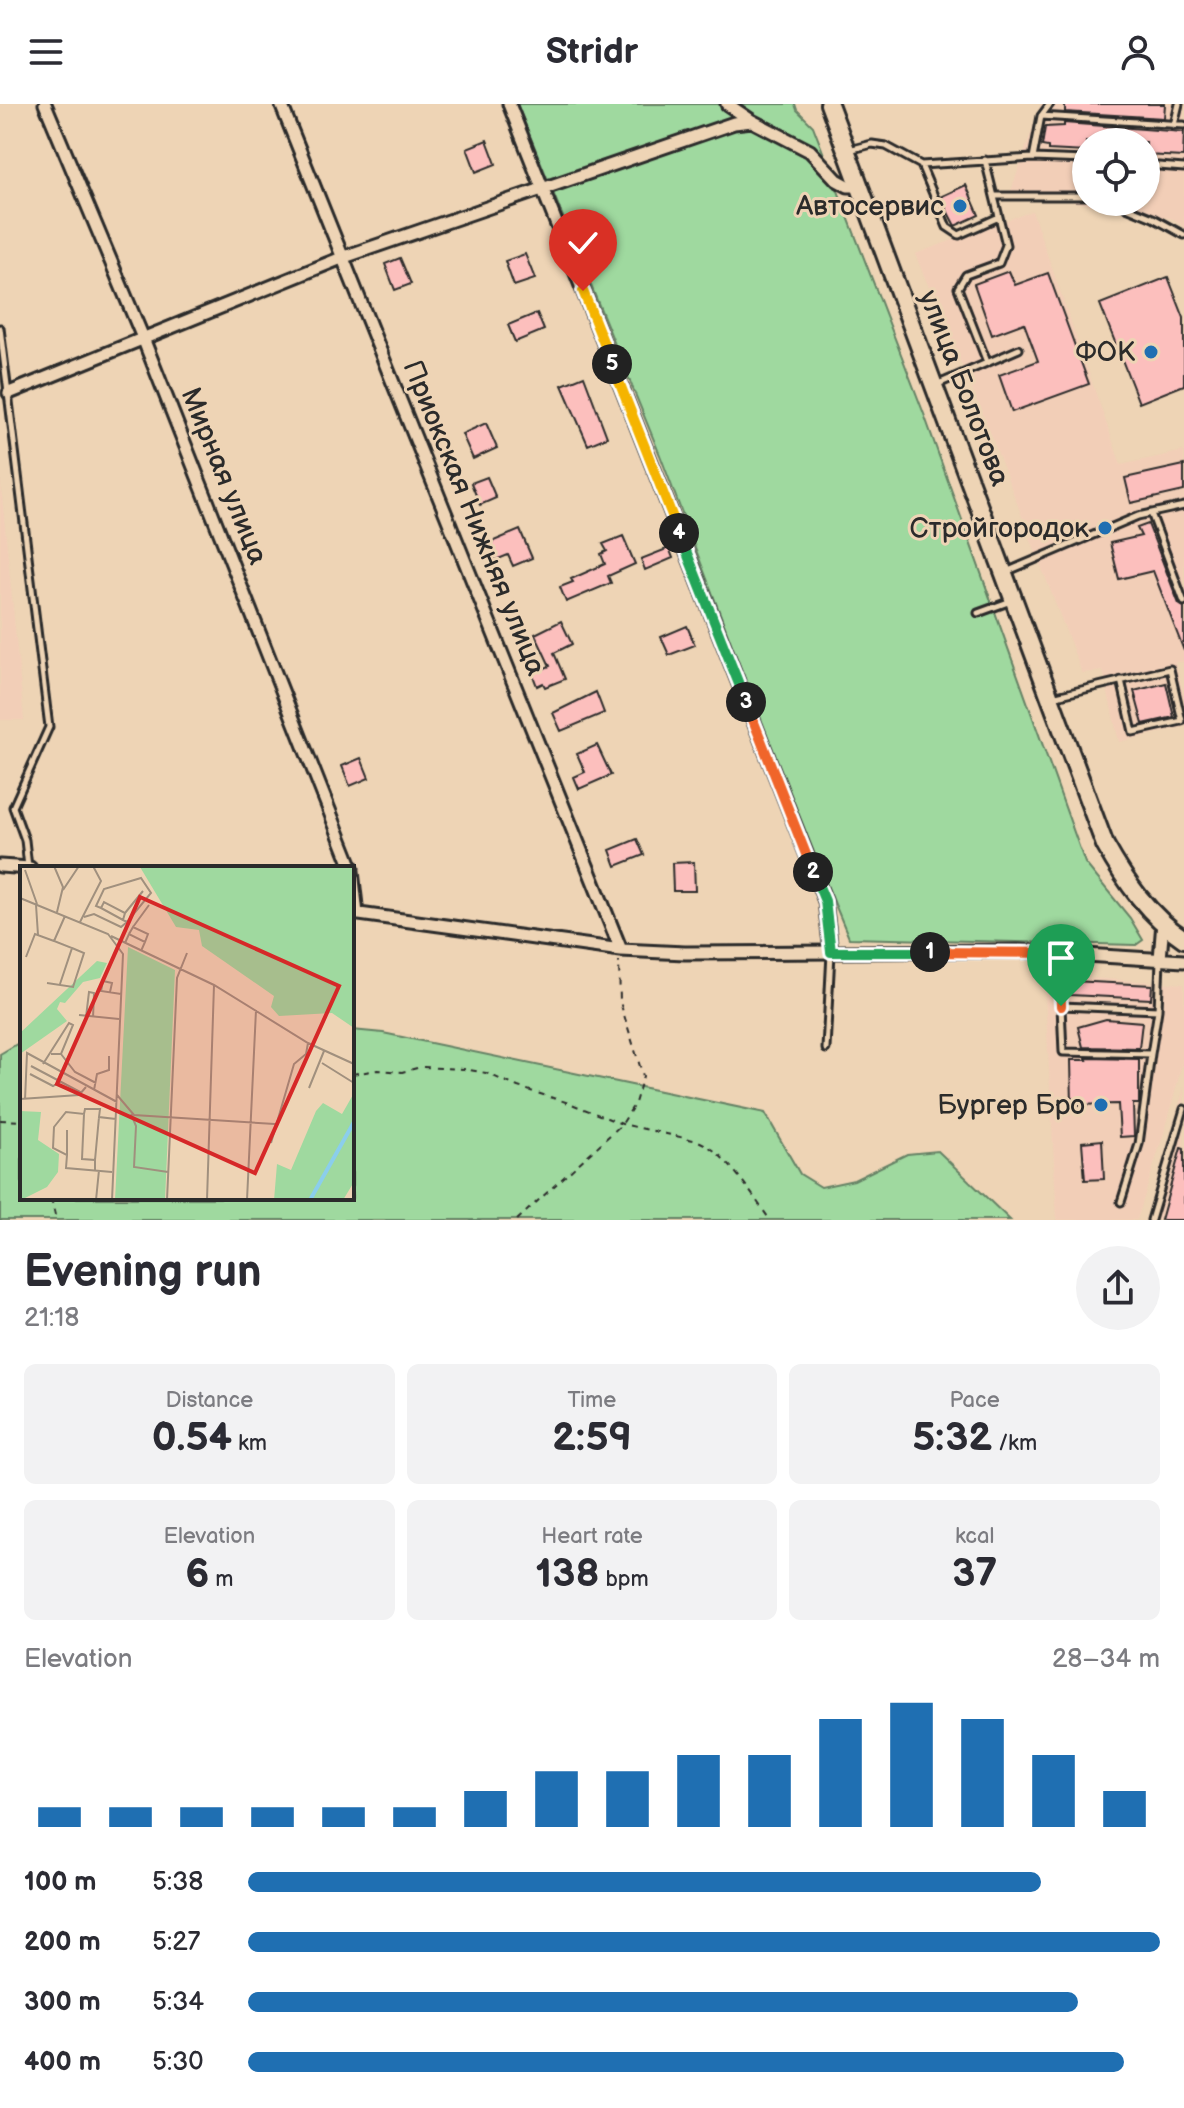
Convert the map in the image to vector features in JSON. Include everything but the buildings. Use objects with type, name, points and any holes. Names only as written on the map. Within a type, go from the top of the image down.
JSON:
[{"type":"main road","name":"улица Болотова","points":[[829,104],[1105,845],[1129,884],[1163,922],[1184,939]]},
{"type":"street","name":"Мирная улица","points":[[45,104],[143,338],[351,866]]},
{"type":"street","name":"Приокская Нижняя улица","points":[[281,104],[621,950]]},
{"type":"street","points":[[509,104],[825,901],[831,952]]},
{"type":"street","points":[[727,104],[752,121],[810,151],[837,180],[848,186],[861,186]]},
{"type":"street","points":[[9,393],[344,257],[734,123],[752,121]]},
{"type":"street","points":[[0,866],[20,867]]},
{"type":"street","points":[[354,914],[621,950],[685,953],[1059,953],[1184,961]]},
{"type":"street","points":[[1160,959],[1163,922]]},
{"type":"lane","points":[[1033,158],[1041,116],[1050,104]]},
{"type":"lane","points":[[1174,125],[1179,104]]},
{"type":"lane","points":[[1041,116],[1184,125]]},
{"type":"lane","points":[[848,151],[872,144],[886,146],[921,165],[1033,158],[1072,159]]},
{"type":"lane","points":[[985,160],[1006,245],[999,263],[966,275],[958,288],[987,362]]},
{"type":"lane","points":[[921,165],[947,227],[959,235],[999,217]]},
{"type":"lane","points":[[1160,166],[1184,168]]},
{"type":"lane","points":[[994,196],[1072,196]]},
{"type":"lane","points":[[1148,216],[1184,235]]},
{"type":"lane","points":[[0,328],[49,727],[13,807],[25,840],[29,866]]},
{"type":"lane","points":[[935,385],[1019,349]]},
{"type":"lane","points":[[1005,572],[1138,516],[1184,506]]},
{"type":"lane","points":[[1151,513],[1184,602]]},
{"type":"lane","points":[[978,613],[1015,599]]},
{"type":"lane","points":[[1051,697],[1121,680],[1170,669],[1182,721],[1133,732],[1121,680]]},
{"type":"lane","points":[[826,1049],[831,952]]},
{"type":"lane","points":[[1059,953],[1063,1052],[1151,1054]]},
{"type":"lane","points":[[1121,1202],[1139,1144],[1158,1010],[1160,959]]},
{"type":"lane","points":[[1061,1006],[1158,1010]]},
{"type":"lane","points":[[1151,1220],[1184,1109]]},
{"type":"path","points":[[517,1220],[622,1124],[635,1103],[643,1076],[620,1002],[617,973],[621,950]]},
{"type":"path","points":[[354,1074],[378,1070],[402,1072],[421,1067],[475,1071],[622,1124],[708,1145],[743,1183],[770,1220]]},
{"type":"path","points":[[0,1120],[20,1121]]},
{"type":"path","points":[[51,1200],[56,1220]]},
{"type":"shaded area","points":[[1041,104],[1184,104],[1184,228],[1174,219],[1157,216],[1160,216],[1160,128],[1072,128],[1072,201],[1011,191]]},
{"type":"shaded area","points":[[1032,211],[1121,465],[1184,451],[1184,662],[1175,662],[1184,695],[1184,727],[1119,742],[1103,671],[1082,673],[989,430],[915,254]]},
{"type":"shaded area","points":[[0,476],[24,720],[0,720]]},
{"type":"shaded area","points":[[1044,975],[1184,984],[1184,1056],[1137,1220],[1057,1220]]},
{"type":"shaded area","points":[[1184,1088],[1184,1220],[1146,1220]]},
{"type":"green space","points":[[517,104],[795,104],[813,126],[924,414],[1085,863],[1130,918],[1143,940],[1136,945],[849,938],[782,777],[660,455]]},
{"type":"green space","points":[[354,1030],[383,1033],[765,1113],[800,1174],[821,1187],[854,1180],[907,1154],[938,1151],[1010,1220],[0,1220],[0,1054],[20,1042],[20,1200],[354,1200]]},
{"type":"place","name":"Автосервис","points":[[960,206]]},
{"type":"place","name":"ФОК","points":[[1151,352]]},
{"type":"place","name":"Стройгородок","points":[[1105,528]]},
{"type":"place","name":"Бургер Бро","points":[[1101,1105]]},
{"type":"route","points":[[583,291],[825,901],[831,952],[1059,953],[1061,1006]]}]
